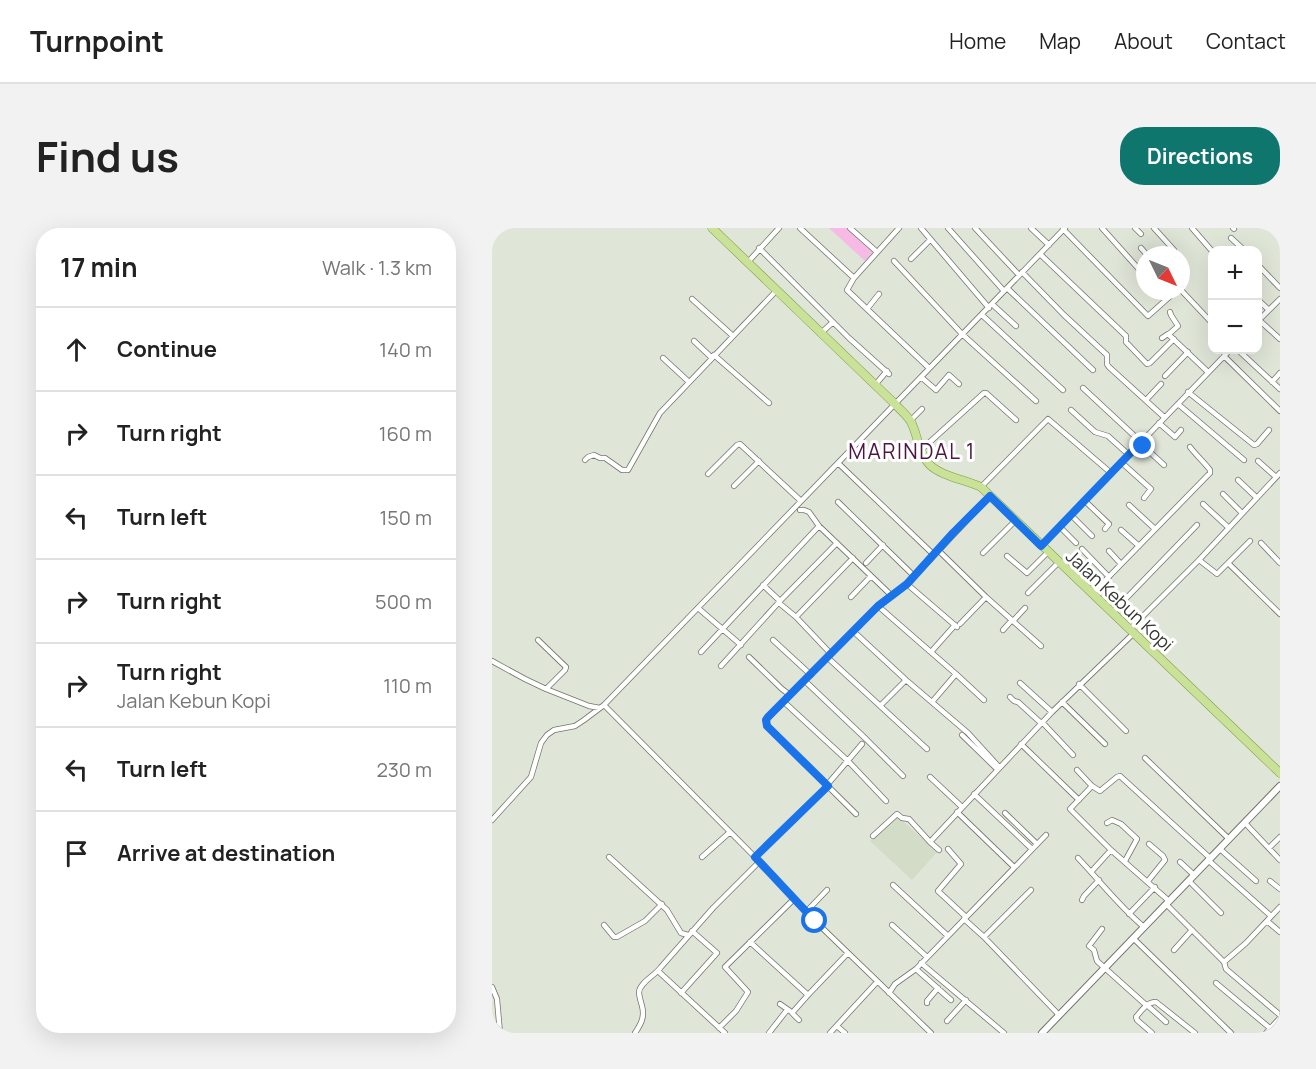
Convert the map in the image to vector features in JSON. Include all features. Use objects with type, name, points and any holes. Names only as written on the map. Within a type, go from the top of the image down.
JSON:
[{"type":"main road","name":"Jalan Kebun Kopi","points":[[712,228],[895,404],[910,421],[924,457],[930,466],[981,487],[1280,773]]},
{"type":"street","points":[[767,228],[773,234]]},
{"type":"street","points":[[748,262],[779,228]]},
{"type":"street","points":[[800,228],[854,278]]},
{"type":"street","points":[[850,228],[877,252]]},
{"type":"street","points":[[888,228],[893,234]]},
{"type":"street","points":[[899,228],[854,278],[847,290],[929,368]]},
{"type":"street","points":[[921,228],[990,306],[1016,326]]},
{"type":"street","points":[[948,228],[1005,290],[1093,370]]},
{"type":"street","points":[[975,228],[1020,274],[1107,355],[1108,366],[1164,417]]},
{"type":"street","points":[[1031,228],[1049,245]]},
{"type":"street","points":[[1053,228],[1062,230],[1148,316],[1166,300]]},
{"type":"street","points":[[1102,228],[1136,266]]},
{"type":"street","points":[[1135,228],[1141,234]]},
{"type":"street","points":[[1154,228],[1170,246]]},
{"type":"street","points":[[1192,228],[1208,246]]},
{"type":"street","points":[[492,820],[531,777],[541,743],[547,735],[554,730],[575,726],[602,707],[1062,230]]},
{"type":"street","points":[[1231,238],[1240,246]]},
{"type":"street","points":[[911,259],[930,240]]},
{"type":"street","points":[[759,248],[849,338],[888,373],[875,385]]},
{"type":"street","points":[[1040,254],[1126,336],[1126,342],[1147,364],[1174,339]]},
{"type":"street","points":[[894,261],[962,334],[1036,401]]},
{"type":"street","points":[[1262,270],[1280,288]]},
{"type":"street","points":[[585,460],[594,455],[605,458],[622,470],[627,470],[660,413],[777,289]]},
{"type":"street","points":[[867,309],[879,294]]},
{"type":"street","points":[[692,299],[733,336]]},
{"type":"street","points":[[1190,299],[1208,318]]},
{"type":"street","points":[[1262,316],[1280,299]]},
{"type":"street","points":[[1262,304],[1269,310]]},
{"type":"street","points":[[1162,338],[1178,326],[1170,312]]},
{"type":"street","points":[[982,315],[1063,390]]},
{"type":"street","points":[[821,333],[833,322]]},
{"type":"street","points":[[1262,323],[1280,339]]},
{"type":"street","points":[[1168,334],[1208,372]]},
{"type":"street","points":[[837,349],[849,338]]},
{"type":"street","points":[[694,341],[769,403]]},
{"type":"street","points":[[1165,376],[1188,352]]},
{"type":"street","points":[[853,365],[865,353]]},
{"type":"street","points":[[1242,354],[1280,389]]},
{"type":"street","points":[[1041,546],[1224,356],[1280,411]]},
{"type":"street","points":[[663,358],[689,382]]},
{"type":"street","points":[[1272,382],[1280,373]]},
{"type":"street","points":[[921,377],[936,390],[949,375],[958,384]]},
{"type":"street","points":[[1146,400],[1161,384]]},
{"type":"street","points":[[1083,388],[1164,465]]},
{"type":"street","points":[[1188,392],[1254,445],[1269,430]]},
{"type":"street","points":[[921,450],[984,393],[1016,420]]},
{"type":"street","points":[[1178,404],[1244,460]]},
{"type":"street","points":[[910,421],[922,409]]},
{"type":"street","points":[[1071,410],[1095,432],[1108,436],[1129,455]]},
{"type":"street","points":[[981,487],[1048,419],[1111,473]]},
{"type":"street","points":[[1159,423],[1175,437],[1181,430]]},
{"type":"street","points":[[708,474],[739,443],[801,501]]},
{"type":"street","points":[[1092,594],[1210,473],[1209,467],[1190,447]]},
{"type":"street","points":[[734,486],[759,461]]},
{"type":"street","points":[[930,842],[1278,476],[1258,461]]},
{"type":"street","points":[[1121,462],[1150,489],[1144,498]]},
{"type":"street","points":[[838,463],[934,555]]},
{"type":"street","points":[[1238,480],[1257,498]]},
{"type":"street","points":[[1222,494],[1242,513]]},
{"type":"street","points":[[856,814],[767,726],[766,720],[878,606],[907,584],[990,496]]},
{"type":"street","points":[[1085,501],[1109,524],[1105,529]]},
{"type":"street","points":[[838,502],[914,576]]},
{"type":"street","points":[[1203,504],[1229,528]]},
{"type":"street","points":[[1129,505],[1155,530]]},
{"type":"street","points":[[800,510],[809,512],[819,526],[891,595]]},
{"type":"street","points":[[1071,515],[1092,536]]},
{"type":"street","points":[[983,553],[1015,521]]},
{"type":"street","points":[[1112,613],[1197,525]]},
{"type":"street","points":[[701,652],[819,526]]},
{"type":"street","points":[[1060,526],[1076,543]]},
{"type":"street","points":[[1121,530],[1139,546]]},
{"type":"street","points":[[1199,560],[1216,574],[1219,573],[1250,541]]},
{"type":"street","points":[[721,666],[837,543]]},
{"type":"street","points":[[1261,543],[1280,563]]},
{"type":"street","points":[[866,564],[883,545]]},
{"type":"street","points":[[1082,549],[1109,577]]},
{"type":"street","points":[[938,550],[1041,646]]},
{"type":"street","points":[[1109,551],[1121,564]]},
{"type":"street","points":[[1007,556],[1027,573],[1048,552]]},
{"type":"street","points":[[796,617],[853,558]]},
{"type":"street","points":[[1028,594],[1059,562]]},
{"type":"street","points":[[1228,563],[1280,614]]},
{"type":"street","points":[[852,597],[871,576]]},
{"type":"street","points":[[907,584],[957,626]]},
{"type":"street","points":[[763,585],[796,617],[830,656],[927,749]]},
{"type":"street","points":[[931,652],[986,597]]},
{"type":"street","points":[[878,606],[984,700]]},
{"type":"street","points":[[698,608],[741,645]]},
{"type":"street","points":[[1003,630],[1025,608]]},
{"type":"street","points":[[853,631],[968,734],[998,768]]},
{"type":"street","points":[[538,640],[566,667],[563,673],[546,689]]},
{"type":"street","points":[[773,640],[811,675]]},
{"type":"street","points":[[749,657],[790,695]]},
{"type":"street","points":[[492,661],[546,689],[589,706],[602,707],[730,832],[806,912],[931,1033]]},
{"type":"street","points":[[932,702],[956,674]]},
{"type":"street","points":[[880,706],[906,680]]},
{"type":"street","points":[[805,681],[903,776]]},
{"type":"street","points":[[1020,683],[1052,712]]},
{"type":"street","points":[[1079,684],[1126,730]]},
{"type":"street","points":[[1010,697],[1042,722],[1073,755]]},
{"type":"street","points":[[784,702],[848,761],[886,801]]},
{"type":"street","points":[[1062,702],[1105,744]]},
{"type":"street","points":[[962,735],[998,768]]},
{"type":"street","points":[[635,1033],[644,1011],[640,989],[862,744]]},
{"type":"street","points":[[1021,744],[1079,800]]},
{"type":"street","points":[[1145,758],[1229,839]]},
{"type":"street","points":[[1077,770],[1100,791],[1120,776],[1209,859],[1269,918],[1280,932]]},
{"type":"street","points":[[930,777],[962,807]]},
{"type":"street","points":[[1092,786],[1070,809],[1112,850],[1155,887],[1192,930],[1224,962],[1226,969],[1280,1016],[1266,1033]]},
{"type":"street","points":[[1042,1033],[1280,786]]},
{"type":"street","points":[[974,794],[1032,849]]},
{"type":"street","points":[[957,812],[1014,867]]},
{"type":"street","points":[[1005,813],[1037,844]]},
{"type":"street","points":[[873,836],[897,814],[909,819],[939,850]]},
{"type":"street","points":[[1107,822],[1117,821],[1137,839],[1125,861]]},
{"type":"street","points":[[1245,823],[1280,860]]},
{"type":"street","points":[[702,857],[730,832]]},
{"type":"street","points":[[889,993],[895,984],[916,969],[1046,835]]},
{"type":"street","points":[[1269,848],[1280,837]]},
{"type":"street","points":[[1148,881],[1165,860],[1163,855],[1149,844]]},
{"type":"street","points":[[948,849],[961,864],[938,891],[1059,1015]]},
{"type":"street","points":[[1220,849],[1256,881]]},
{"type":"street","points":[[1092,872],[1112,850]]},
{"type":"street","points":[[609,857],[662,904],[681,933],[690,933],[717,952],[681,993]]},
{"type":"street","points":[[1078,858],[1106,891],[1144,927]]},
{"type":"street","points":[[1180,862],[1221,913]]},
{"type":"street","points":[[1082,900],[1099,880]]},
{"type":"street","points":[[1270,880],[1280,890]]},
{"type":"street","points":[[893,885],[948,936]]},
{"type":"street","points":[[1129,914],[1155,887]]},
{"type":"street","points":[[806,912],[827,890]]},
{"type":"street","points":[[984,937],[1031,891]]},
{"type":"street","points":[[719,1028],[736,1011],[748,994],[747,990],[724,967],[795,899]]},
{"type":"street","points":[[604,925],[617,937],[645,921],[662,904]]},
{"type":"street","points":[[1224,962],[1246,944],[1280,907]]},
{"type":"street","points":[[892,925],[927,957]]},
{"type":"street","points":[[1102,929],[1089,946],[1094,950],[1096,961],[1166,1022]]},
{"type":"street","points":[[1174,950],[1192,930]]},
{"type":"street","points":[[1133,938],[1231,1033]]},
{"type":"street","points":[[750,942],[808,995]]},
{"type":"street","points":[[769,1033],[848,953]]},
{"type":"street","points":[[921,963],[1004,1033]]},
{"type":"street","points":[[916,969],[951,1000]]},
{"type":"street","points":[[658,971],[725,1033]]},
{"type":"street","points":[[830,1033],[877,982]]},
{"type":"street","points":[[1216,983],[1270,1029]]},
{"type":"street","points":[[492,987],[497,999],[500,1033]]},
{"type":"street","points":[[927,1004],[938,988]]},
{"type":"street","points":[[947,1021],[966,1000]]},
{"type":"street","points":[[1152,1033],[1136,1018],[1154,1002],[1187,1031],[1195,1033]]},
{"type":"street","points":[[780,1004],[799,1020]]},
{"type":"street","points":[[837,1026],[845,1033]]},
{"type":"shaded area","points":[[829,228],[847,228],[873,252],[865,261]]},
{"type":"shaded area","points":[[896,815],[937,852],[912,880],[870,841]]},
{"type":"district","name":"MARINDAL 1","points":[[912,451]]},
{"type":"route","points":[[815,921],[755,857],[828,786],[767,726],[768,717],[878,606],[907,584],[990,496],[1041,546],[1140,443],[1143,446]]}]
